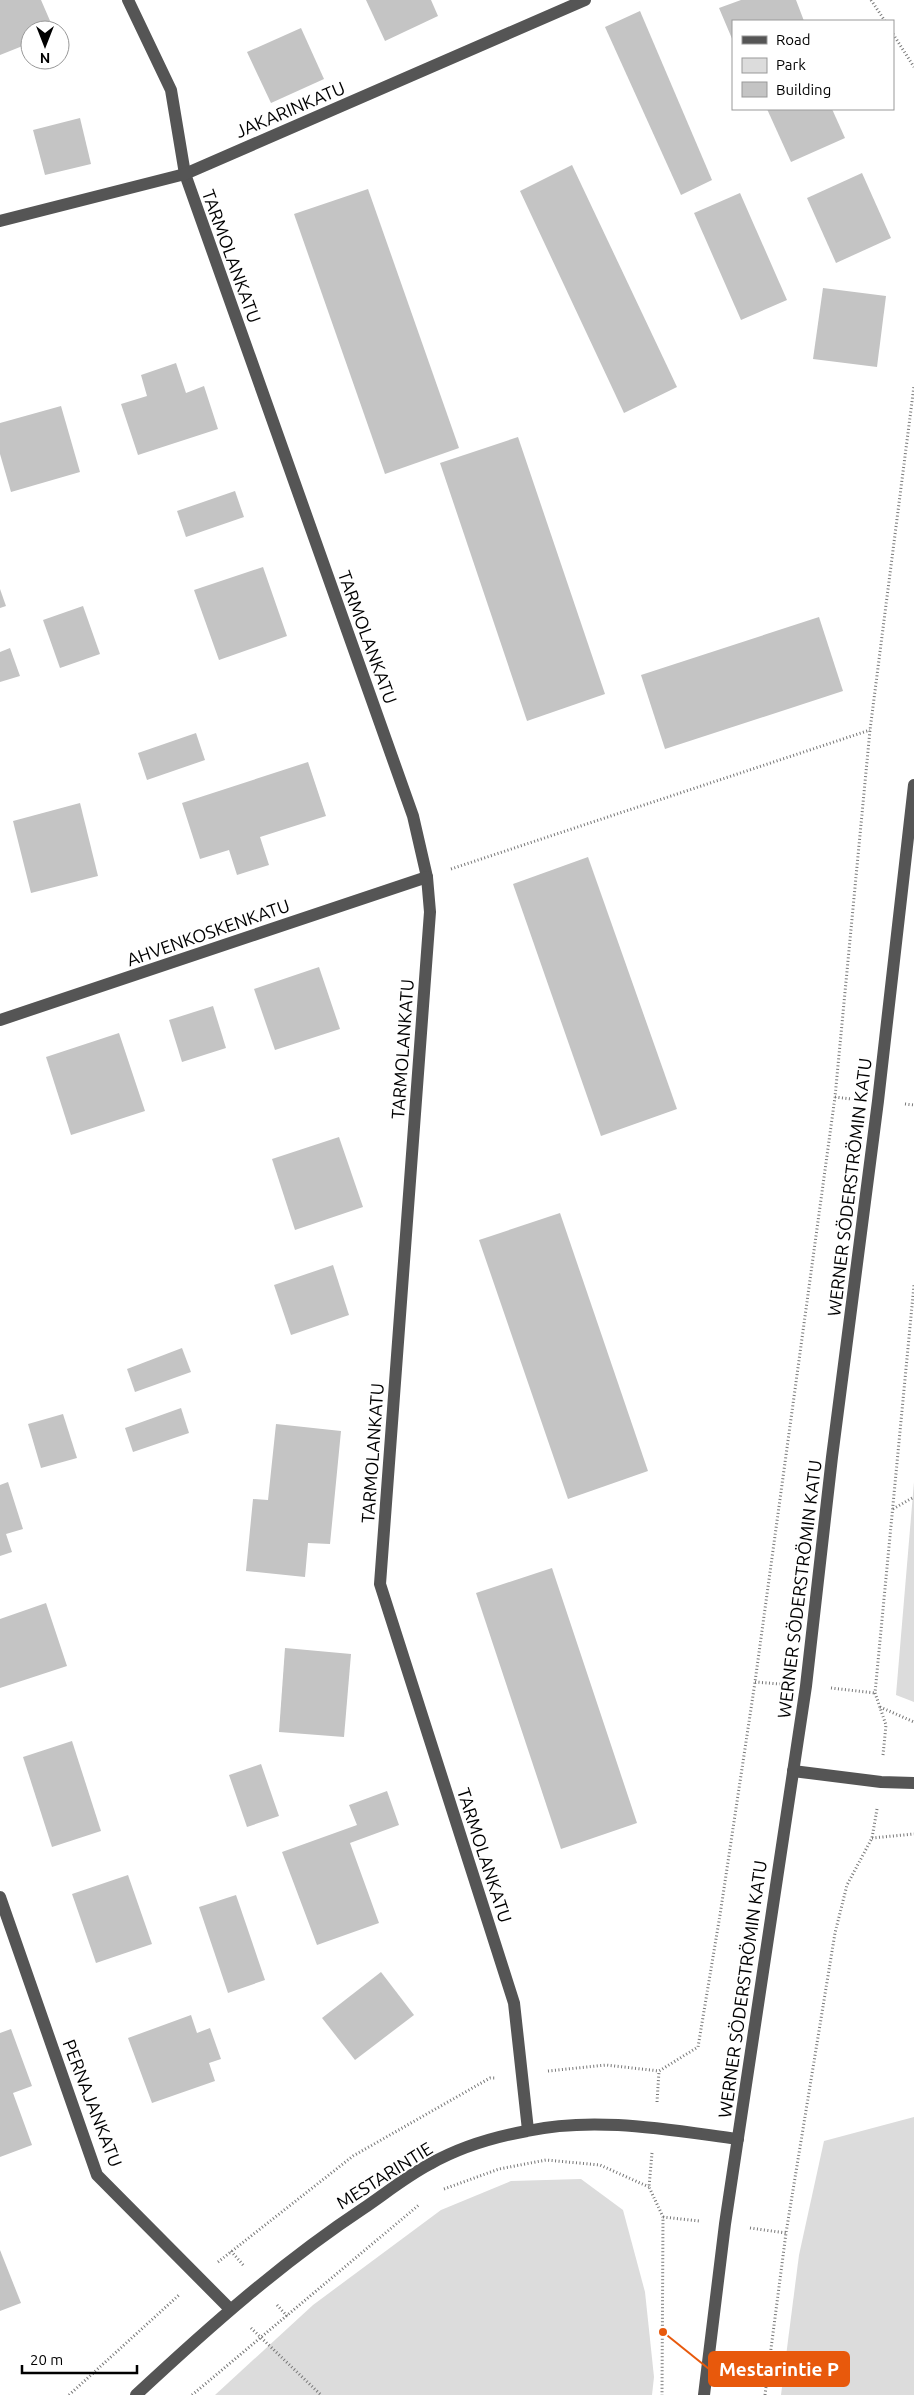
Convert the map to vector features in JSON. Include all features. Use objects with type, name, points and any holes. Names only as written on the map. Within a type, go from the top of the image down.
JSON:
[{"type":"street","name":"TARMOLANKATU","points":[[128,0],[171,90],[185,174],[414,816],[426,877],[429,922],[380,1584],[514,2002],[528,2130]]},
{"type":"street","name":"JAKARINKATU","points":[[0,221],[185,174],[585,0]]},
{"type":"street","name":"WERNER SÖDERSTRÖMIN KATU","points":[[704,2395],[725,2224],[806,1686],[832,1457],[878,1101],[914,785]]},
{"type":"street","name":"AHVENKOSKENKATU","points":[[0,1020],[426,877]]},
{"type":"street","points":[[793,1771],[881,1782],[914,1783]]},
{"type":"street","name":"PERNAJANKATU","points":[[0,1897],[97,2175],[230,2309]]},
{"type":"street","name":"MESTARINTIE","points":[[136,2395],[230,2309],[322,2235],[430,2164],[477,2143],[528,2130],[590,2124],[654,2128],[738,2138]]},
{"type":"path","points":[[871,0],[884,20]]},
{"type":"path","points":[[894,36],[914,67]]},
{"type":"path","points":[[662,2395],[663,2217],[649,2187],[660,2071],[698,2047],[720,1915],[755,1682],[835,1097],[870,730],[914,386]]},
{"type":"path","points":[[426,877],[870,730]]},
{"type":"path","points":[[765,2395],[786,2233],[835,1933],[847,1885],[872,1838],[881,1782],[886,1725],[875,1693],[914,1285]]},
{"type":"path","points":[[892,1509],[914,1497]]},
{"type":"path","points":[[880,1707],[914,1722]]},
{"type":"path","points":[[872,1838],[914,1834]]},
{"type":"path","points":[[441,2191],[499,2169],[546,2160],[600,2165],[649,2187]]},
{"type":"path","points":[[192,2395],[425,2200]]},
{"type":"path","points":[[230,2309],[321,2395]]},
{"type":"green space","points":[[914,1482],[914,1702],[896,1695]]},
{"type":"green space","points":[[914,2117],[914,2395],[781,2395],[799,2255],[824,2141]]},
{"type":"green space","points":[[581,2179],[623,2210],[645,2292],[654,2377],[652,2395],[215,2395],[313,2305],[441,2210],[511,2181]]},
{"type":"building","points":[[0,0],[41,0],[50,20],[20,20],[20,47],[0,55]]},
{"type":"building","points":[[366,0],[431,0],[438,16],[385,41]]},
{"type":"building","points":[[741,0],[796,0],[804,20],[732,20],[732,39],[719,8]]},
{"type":"building","points":[[640,11],[712,180],[681,195],[605,27]]},
{"type":"building","points":[[301,28],[324,79],[271,103],[247,52]]},
{"type":"building","points":[[767,110],[832,110],[845,138],[791,162]]},
{"type":"building","points":[[80,118],[91,164],[45,175],[33,130]]},
{"type":"building","points":[[572,165],[677,387],[624,413],[520,191]]},
{"type":"building","points":[[862,173],[891,238],[836,263],[807,198]]},
{"type":"building","points":[[368,189],[459,448],[385,474],[294,214]]},
{"type":"building","points":[[740,193],[787,300],[741,320],[694,213]]},
{"type":"building","points":[[823,288],[886,296],[877,367],[813,359]]},
{"type":"building","points":[[176,363],[186,393],[204,386],[218,429],[138,455],[121,404],[147,396],[141,375]]},
{"type":"building","points":[[61,406],[80,472],[11,492],[0,454],[0,423]]},
{"type":"building","points":[[518,437],[605,694],[527,721],[440,463]]},
{"type":"building","points":[[235,491],[244,517],[186,537],[177,511]]},
{"type":"building","points":[[263,567],[287,636],[219,660],[194,590]]},
{"type":"building","points":[[0,589],[6,606],[0,608]]},
{"type":"building","points":[[83,606],[100,654],[60,668],[43,620]]},
{"type":"building","points":[[819,617],[843,691],[665,749],[641,675]]},
{"type":"building","points":[[10,648],[20,676],[0,682],[0,652]]},
{"type":"building","points":[[196,733],[205,760],[147,780],[138,753]]},
{"type":"building","points":[[308,762],[326,816],[260,837],[269,865],[237,875],[229,850],[200,859],[182,803]]},
{"type":"building","points":[[80,803],[98,876],[31,893],[13,821]]},
{"type":"building","points":[[588,857],[677,1109],[601,1136],[513,884]]},
{"type":"building","points":[[319,967],[340,1029],[275,1050],[254,989]]},
{"type":"building","points":[[213,1006],[226,1048],[182,1062],[169,1020]]},
{"type":"building","points":[[119,1033],[145,1111],[71,1135],[46,1057]]},
{"type":"building","points":[[339,1137],[363,1207],[295,1230],[272,1159]]},
{"type":"building","points":[[560,1213],[648,1471],[568,1499],[479,1240]]},
{"type":"building","points":[[333,1265],[349,1315],[291,1335],[274,1285]]},
{"type":"building","points":[[182,1348],[191,1372],[135,1392],[127,1369]]},
{"type":"building","points":[[181,1408],[189,1433],[133,1452],[125,1428]]},
{"type":"building","points":[[63,1414],[77,1458],[41,1468],[28,1424]]},
{"type":"building","points":[[276,1424],[341,1431],[330,1544],[308,1543],[305,1577],[246,1571],[253,1499],[268,1500]]},
{"type":"building","points":[[8,1482],[23,1529],[6,1534],[12,1552],[0,1556],[0,1485]]},
{"type":"building","points":[[552,1568],[637,1823],[561,1849],[476,1593]]},
{"type":"building","points":[[46,1603],[67,1666],[0,1688],[0,1619]]},
{"type":"building","points":[[285,1648],[351,1654],[344,1737],[279,1732]]},
{"type":"building","points":[[72,1741],[101,1831],[52,1847],[23,1757]]},
{"type":"building","points":[[261,1764],[279,1816],[247,1827],[229,1775]]},
{"type":"building","points":[[387,1791],[399,1825],[350,1843],[379,1923],[317,1945],[282,1852],[357,1825],[349,1805]]},
{"type":"building","points":[[128,1875],[152,1944],[96,1963],[72,1894]]},
{"type":"building","points":[[236,1895],[265,1980],[228,1993],[199,1907]]},
{"type":"building","points":[[381,1972],[414,2015],[355,2060],[322,2018]]},
{"type":"building","points":[[191,2015],[197,2033],[210,2028],[221,2059],[209,2063],[215,2081],[152,2103],[128,2038]]},
{"type":"building","points":[[11,2029],[32,2086],[13,2093],[32,2145],[0,2157],[0,2033]]},
{"type":"building","points":[[0,2250],[21,2303],[0,2311]]},
{"type":"place","name":"Mestarintie P","points":[[663,2332]]}]
